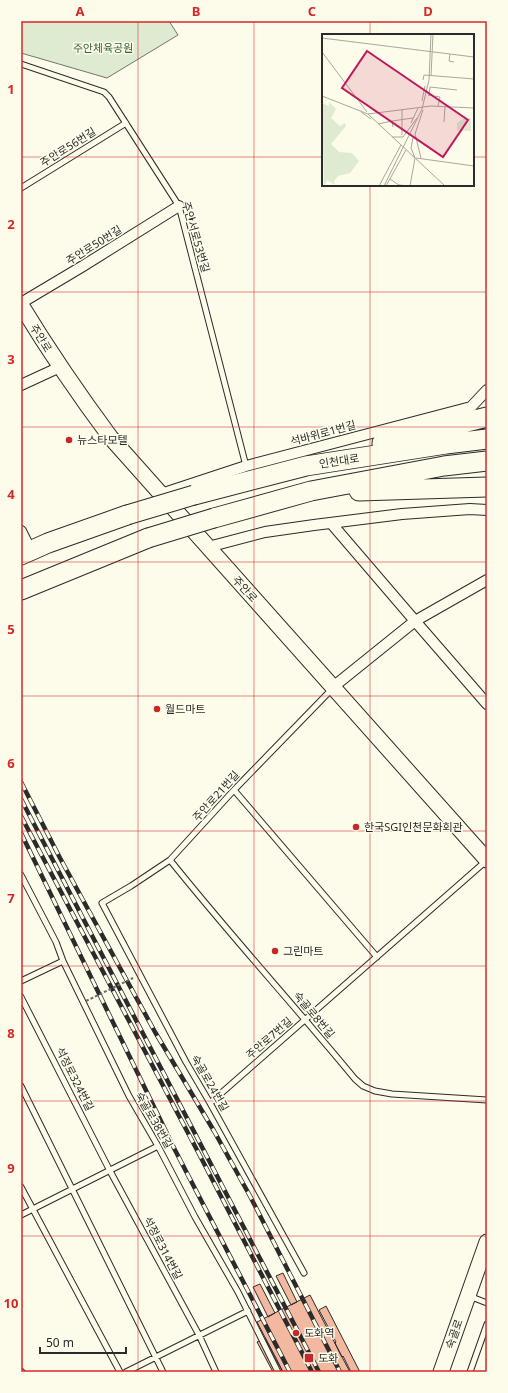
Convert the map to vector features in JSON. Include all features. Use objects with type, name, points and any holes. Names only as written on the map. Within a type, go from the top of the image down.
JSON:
[{"type":"highway","points":[[306,466],[385,442],[487,417]]},
{"type":"highway","name":"인천대로","points":[[26,553],[127,516],[194,495],[306,466],[487,439]]},
{"type":"highway","points":[[21,590],[148,538],[311,491],[444,466],[487,462]]},
{"type":"highway","points":[[311,491],[389,491],[487,487]]},
{"type":"main road","name":"주안로","points":[[24,311],[60,367],[111,438],[487,860]]},
{"type":"main road","name":"숙골로","points":[[441,1372],[487,1246]]},
{"type":"street","name":"주안로50번길","points":[[24,311],[83,266],[178,206]]},
{"type":"street","points":[[21,385],[60,367]]},
{"type":"street","name":"석바위로1번길","points":[[160,494],[246,466],[471,407],[487,390]]},
{"type":"street","points":[[208,547],[265,532],[331,523],[402,514],[470,509],[487,510]]},
{"type":"street","points":[[331,523],[487,704]]},
{"type":"street","points":[[21,531],[26,553]]},
{"type":"street","points":[[333,687],[415,622],[487,580]]},
{"type":"lane","name":"주안서로53번길","points":[[21,64],[104,92],[126,123],[178,206],[246,466]]},
{"type":"lane","name":"주안로56번길","points":[[21,188],[126,123]]},
{"type":"lane","name":"주안로21번길","points":[[102,903],[170,860],[234,790],[333,687]]},
{"type":"lane","points":[[234,790],[377,957]]},
{"type":"lane","name":"숙골로8번길","points":[[170,860],[203,901],[306,1019],[355,1079],[363,1086],[375,1091],[392,1094],[487,1100]]},
{"type":"lane","name":"주안로7번길","points":[[210,1103],[487,860]]},
{"type":"lane","name":"숙골로38번길","points":[[21,875],[56,942],[63,960],[129,1096],[248,1311],[278,1372]]},
{"type":"lane","name":"숙골로24번길","points":[[102,903],[186,1062],[304,1273]]},
{"type":"lane","points":[[21,981],[63,960]]},
{"type":"lane","name":"석정로324번길","points":[[21,997],[110,1171]]},
{"type":"lane","points":[[21,1086],[163,1372]]},
{"type":"lane","points":[[21,1215],[158,1146]]},
{"type":"lane","name":"석정로314번길","points":[[110,1171],[199,1335],[216,1372]]},
{"type":"lane","points":[[21,1187],[120,1372]]},
{"type":"lane","points":[[468,1296],[487,1303]]},
{"type":"lane","points":[[126,1372],[248,1311]]},
{"type":"lane","points":[[470,1372],[487,1324]]},
{"type":"path","points":[[86,1001],[133,978]]},
{"type":"green space","name":"주안체육공원","points":[[21,21],[169,21],[178,35],[107,78],[21,53]]},
{"type":"building","points":[[283,1273],[297,1302],[291,1305],[276,1276]]},
{"type":"building","points":[[260,1284],[275,1313],[268,1317],[253,1287]]},
{"type":"building","name":"도화역","points":[[310,1295],[350,1372],[283,1372],[257,1322]]},
{"type":"building","points":[[326,1306],[360,1372],[351,1372],[343,1356],[342,1357],[335,1343],[336,1342],[319,1310]]},
{"type":"building","points":[[265,1338],[283,1372],[273,1372],[257,1342]]},
{"type":"railway","points":[[21,782],[60,858],[155,1032],[214,1131],[250,1196],[340,1372]]},
{"type":"railway","points":[[21,799],[319,1372]]},
{"type":"railway","points":[[21,816],[312,1372]]},
{"type":"railway","points":[[21,833],[175,1150],[290,1372]]},
{"type":"place","name":"뉴스타모텔","points":[[69,440]]},
{"type":"place","name":"월드마트","points":[[157,709]]},
{"type":"place","name":"한국SGI인천문화회관","points":[[356,827]]},
{"type":"place","name":"그린마트","points":[[275,951]]},
{"type":"place","name":"도화역","points":[[296,1333]]},
{"type":"place","name":"도화","points":[[309,1358]]}]
